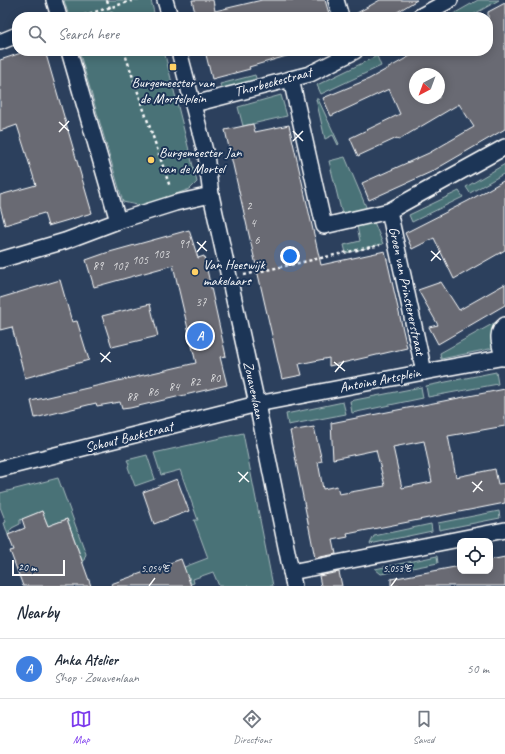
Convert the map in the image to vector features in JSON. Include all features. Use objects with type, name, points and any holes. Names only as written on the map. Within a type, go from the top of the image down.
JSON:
[{"type":"street","points":[[54,0],[58,12]]},
{"type":"street","points":[[166,0],[169,12]]},
{"type":"street","points":[[336,0],[340,12]]},
{"type":"street","points":[[428,12],[450,0]]},
{"type":"street","points":[[0,42],[12,38]]},
{"type":"street","points":[[69,56],[118,221]]},
{"type":"street","points":[[0,260],[65,241],[118,221],[176,203],[210,195],[206,155],[180,56]]},
{"type":"street","name":"Thorbeckestraat","points":[[194,104],[310,74],[344,56]]},
{"type":"street","name":"Groen van Prinstererstraat","points":[[291,79],[324,226],[389,211],[505,147]]},
{"type":"street","name":"Zouavenlaan","points":[[210,195],[258,404],[292,579]]},
{"type":"street","name":"Groen van Prinstererstraat","points":[[389,211],[424,372]]},
{"type":"street","name":"Antoine Artsplein","points":[[258,404],[504,358],[498,334],[499,330],[505,325]]},
{"type":"street","name":"Schout Backstraat","points":[[0,469],[258,404]]},
{"type":"street","points":[[292,579],[505,530]]},
{"type":"path","points":[[107,0],[111,12]]},
{"type":"path","points":[[96,12],[135,0]]},
{"type":"path","points":[[126,56],[176,203]]},
{"type":"path","points":[[229,279],[396,242]]},
{"type":"green space","points":[[64,0],[151,0],[154,12],[68,12]]},
{"type":"green space","points":[[478,0],[499,0],[478,12],[457,12]]},
{"type":"green space","points":[[80,56],[165,56],[197,182],[190,189],[142,206],[123,202]]},
{"type":"green space","points":[[377,56],[381,66],[321,94],[317,85]]},
{"type":"green space","points":[[255,75],[257,81],[222,91],[220,84]]},
{"type":"green space","points":[[281,95],[287,116],[243,126],[238,107]]},
{"type":"green space","points":[[316,99],[318,99],[339,144],[338,145],[333,135],[325,139]]},
{"type":"green space","points":[[345,157],[367,209],[342,214],[329,161]]},
{"type":"green space","points":[[505,164],[505,173],[470,193],[466,187]]},
{"type":"green space","points":[[459,191],[463,197],[412,222],[409,215]]},
{"type":"green space","points":[[374,222],[383,244],[346,253],[344,245],[360,241],[357,226]]},
{"type":"green space","points":[[496,322],[492,332],[494,348],[441,359],[440,353]]},
{"type":"green space","points":[[496,372],[498,384],[428,397],[426,386]]},
{"type":"green space","points":[[421,387],[423,398],[352,413],[350,401]]},
{"type":"green space","points":[[343,402],[346,414],[288,425],[286,414]]},
{"type":"green space","points":[[243,433],[273,586],[219,586],[213,572],[193,579],[194,583],[191,584],[189,577],[182,579],[179,569],[208,558],[194,520],[198,520],[180,470],[161,475],[154,453]]},
{"type":"green space","points":[[147,455],[155,479],[135,486],[127,460]]},
{"type":"green space","points":[[58,478],[86,554],[83,563],[67,519],[48,526],[42,511],[20,520],[20,524],[12,528],[9,532],[10,534],[8,535],[4,523],[6,522],[0,507],[0,493]]},
{"type":"green space","points":[[499,511],[500,518],[439,530],[438,523]]},
{"type":"green space","points":[[431,524],[432,531],[370,544],[374,536]]},
{"type":"green space","points":[[437,556],[438,563],[381,574],[375,569]]},
{"type":"building","points":[[192,0],[213,0],[215,11],[262,0],[325,0],[329,12],[195,12]]},
{"type":"building","points":[[380,0],[417,0],[397,12],[359,12]]},
{"type":"building","points":[[505,3],[505,129],[431,172],[369,200],[362,183],[429,153],[474,127],[459,104],[398,140],[397,138],[358,156],[350,138],[400,114],[389,89],[331,116],[323,98],[369,79],[410,56],[493,56],[493,12],[488,12]]},
{"type":"building","points":[[12,56],[46,56],[92,213],[48,226],[44,213],[5,225],[0,206],[0,195],[36,185],[17,125],[0,131],[0,60]]},
{"type":"building","points":[[206,56],[287,56],[249,67],[250,69],[212,79]]},
{"type":"building","points":[[253,124],[255,132],[289,125],[321,265],[385,251],[407,348],[329,366],[329,358],[299,364],[302,375],[282,379],[225,130]]},
{"type":"building","points":[[505,180],[505,250],[454,279],[434,238],[412,249],[405,233],[468,201]]},
{"type":"building","points":[[189,230],[198,258],[204,256],[226,356],[220,357],[227,385],[130,408],[122,409],[120,402],[97,406],[96,403],[35,418],[31,401],[196,363],[173,265],[94,287],[86,260]]},
{"type":"building","points":[[60,280],[72,322],[77,321],[89,360],[25,378],[12,327],[0,330],[0,298]]},
{"type":"building","points":[[441,282],[459,310],[505,284],[505,305],[438,344],[429,327],[438,325],[418,290]]},
{"type":"building","points":[[150,304],[158,336],[112,347],[102,316]]},
{"type":"building","points":[[505,389],[505,426],[448,436],[456,477],[495,469],[498,484],[505,483],[505,503],[347,534],[348,537],[333,540],[336,554],[315,558],[290,431],[314,427],[322,461],[318,462],[323,489],[337,486],[339,494],[385,486],[376,450],[333,459],[331,423]],"holes":[[[424,441],[432,482],[402,488],[393,447]]]},
{"type":"building","points":[[177,479],[189,511],[154,524],[143,492]]},
{"type":"building","points":[[42,511],[48,526],[67,519],[91,586],[23,586],[10,551],[14,550],[8,535],[25,528],[22,519]]},
{"type":"building","points":[[505,557],[505,586],[391,586],[391,579],[457,567],[457,574],[493,574],[493,559]]},
{"type":"building","points":[[181,559],[191,586],[112,586],[111,584]]},
{"type":"building","points":[[339,572],[342,586],[321,586],[319,576]]},
{"type":"place","name":"Burgemeester van de Mortelplein","points":[[173,67]]},
{"type":"place","name":"Burgemeester Jan van de Mortel","points":[[151,160]]},
{"type":"place","name":"Van Heeswijk makelaars","points":[[195,272]]},
{"type":"place","name":"Anka Atelier","points":[[200,336]]}]
